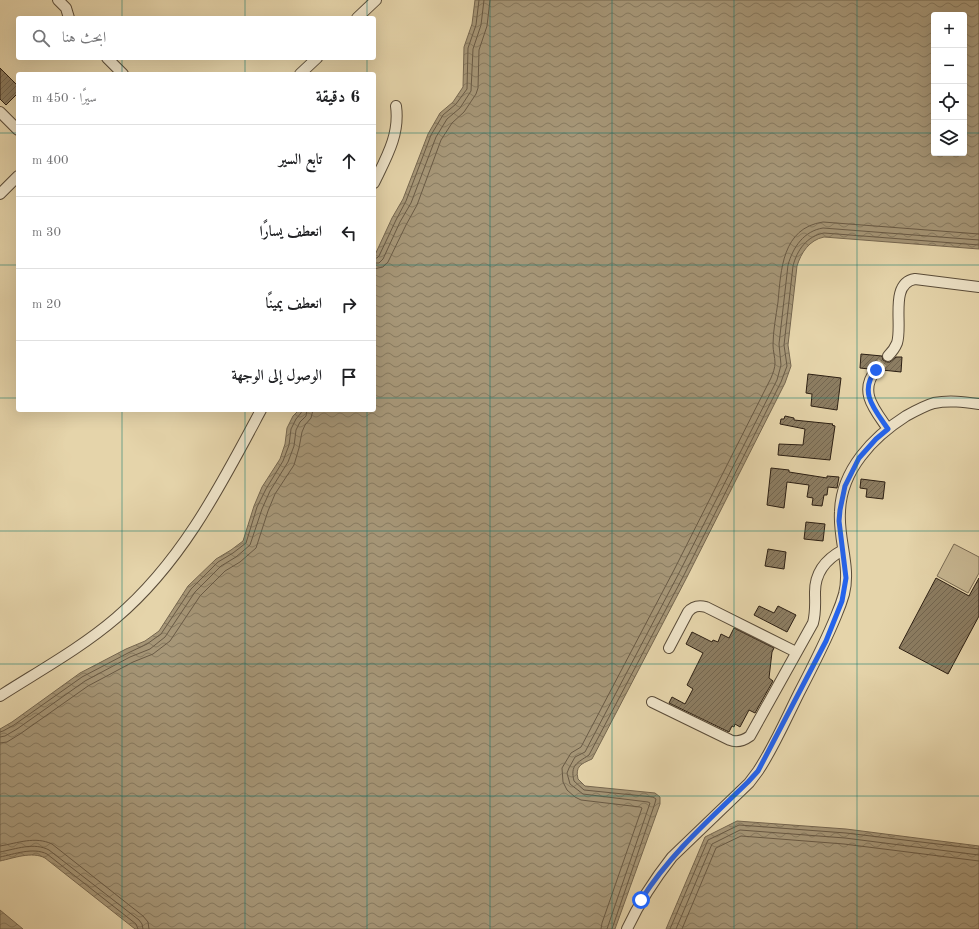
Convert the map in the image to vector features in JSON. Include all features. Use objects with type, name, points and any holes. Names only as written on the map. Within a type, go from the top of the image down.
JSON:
[{"type":"lane","points":[[58,0],[66,8],[68,16]]},
{"type":"lane","points":[[359,16],[376,0]]},
{"type":"lane","points":[[109,60],[120,72]]},
{"type":"lane","points":[[302,72],[314,60]]},
{"type":"lane","points":[[376,179],[394,139],[397,122],[396,106]]},
{"type":"lane","points":[[0,112],[16,128]]},
{"type":"lane","points":[[0,194],[16,178]]},
{"type":"lane","points":[[888,356],[897,344],[900,291],[904,284],[915,279],[979,287]]},
{"type":"lane","points":[[876,370],[870,379],[868,395],[872,405],[888,429]]},
{"type":"lane","points":[[627,929],[641,900],[661,871],[696,833],[748,782],[763,764],[826,641],[842,601],[846,578],[839,521],[840,510],[845,486],[859,458],[876,439],[888,429],[917,410],[934,403],[950,402],[979,404]]},
{"type":"lane","points":[[0,696],[81,645],[116,618],[151,584],[186,541],[204,514],[260,412]]},
{"type":"lane","points":[[652,702],[730,740],[741,741],[750,736],[813,623],[815,616],[816,581],[819,573],[829,560],[843,550]]},
{"type":"lane","points":[[669,648],[691,608],[701,606],[706,607],[796,652]]},
{"type":"shaded area","points":[[954,544],[979,557],[979,573],[968,593],[937,576]]},
{"type":"water","points":[[475,0],[979,0],[979,249],[824,237],[810,244],[801,256],[797,266],[788,345],[791,366],[785,383],[687,577],[592,759],[582,764],[577,771],[578,779],[585,786],[655,793],[660,797],[660,804],[615,929],[135,929],[45,858],[29,855],[0,861],[0,729],[80,673],[126,649],[145,641],[159,631],[188,586],[216,559],[243,541],[254,506],[262,487],[280,459],[285,444],[287,428],[293,416],[297,412],[376,412],[376,253],[392,218],[403,199],[428,134],[440,113],[453,102],[463,87],[464,47],[472,24]]},
{"type":"water","points":[[737,821],[846,829],[979,846],[979,929],[666,929],[705,837]]},
{"type":"water","points":[[0,910],[23,929],[0,929]]},
{"type":"building","points":[[0,68],[16,84],[16,95],[6,105],[0,99]]},
{"type":"building","points":[[861,354],[882,356],[883,360],[887,362],[890,362],[896,357],[902,357],[901,372],[882,370],[882,367],[877,364],[873,364],[869,369],[860,368]]},
{"type":"building","points":[[808,374],[841,378],[837,410],[811,406],[812,394],[806,393]]},
{"type":"building","points":[[785,416],[794,418],[794,420],[833,424],[832,425],[835,426],[830,460],[778,455],[779,444],[803,445],[805,429],[780,424],[781,419],[784,419]]},
{"type":"building","points":[[771,468],[827,478],[827,476],[839,477],[837,488],[828,487],[827,495],[824,495],[822,506],[812,505],[813,498],[807,497],[809,485],[787,482],[784,508],[767,505]]},
{"type":"building","points":[[861,479],[885,482],[883,499],[866,497],[867,489],[860,488]]},
{"type":"building","points":[[806,522],[825,524],[823,541],[804,539]]},
{"type":"building","points":[[768,549],[786,552],[784,569],[765,566]]},
{"type":"building","points":[[936,578],[969,596],[979,578],[979,616],[948,674],[899,648]]},
{"type":"building","points":[[759,606],[774,613],[778,606],[796,615],[787,632],[754,615]]},
{"type":"building","points":[[734,628],[774,648],[772,652],[769,678],[773,681],[755,713],[749,710],[740,727],[735,724],[729,732],[669,703],[672,697],[685,704],[693,689],[687,685],[703,653],[686,644],[692,632],[712,642],[713,640],[718,642],[721,634],[729,638]]},
{"type":"tunnel","points":[[876,370],[888,356]]},
{"type":"route","points":[[641,900],[672,857],[758,771],[826,641],[842,601],[846,586],[846,571],[839,521],[845,486],[859,458],[867,448],[888,429],[872,405],[868,395],[870,379],[876,370]]}]
